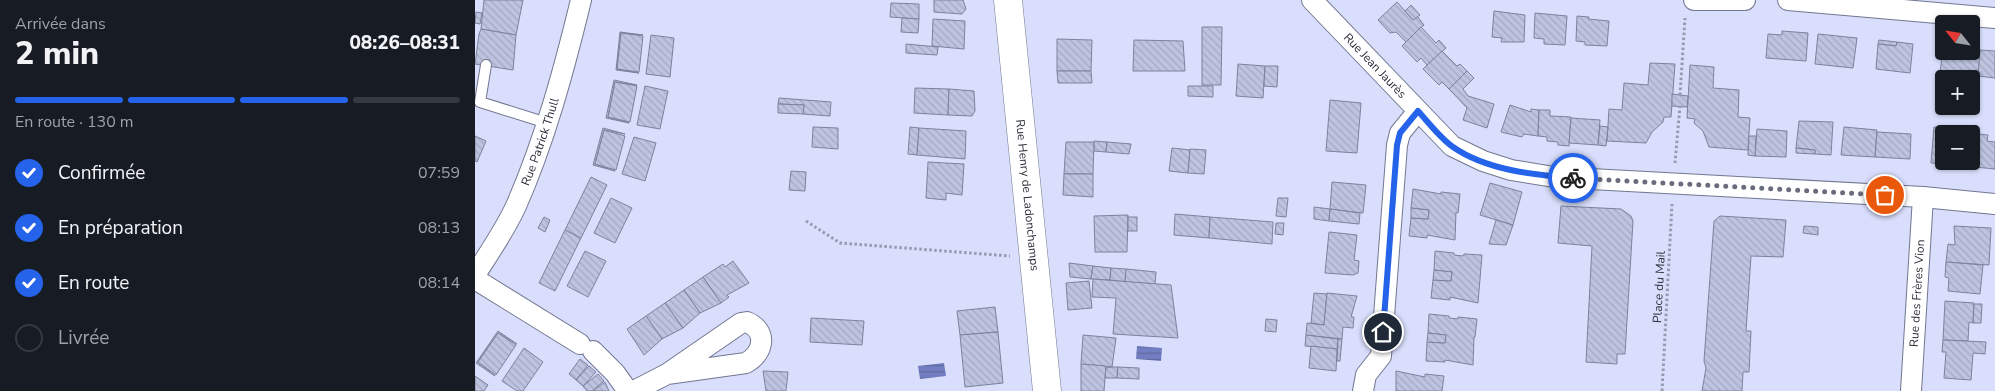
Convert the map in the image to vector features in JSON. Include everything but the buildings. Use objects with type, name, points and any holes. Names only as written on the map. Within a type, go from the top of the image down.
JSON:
[{"type":"street","name":"Rue Patrick Thull","points":[[475,277],[515,208],[547,122],[566,60],[581,0]]},
{"type":"street","name":"Rue Henry de Ladonchamps","points":[[1008,0],[1047,391]]},
{"type":"street","points":[[1690,5],[1745,0]]},
{"type":"street","points":[[1789,0],[1995,18]]},
{"type":"street","name":"Rue Jean Jaurès","points":[[1317,2],[1452,146],[1483,161],[1511,170],[1554,177],[1673,185],[1923,197],[1995,204]]},
{"type":"street","points":[[1363,391],[1366,375],[1381,356],[1397,145],[1400,133],[1418,111]]},
{"type":"street","name":"Rue des Frères Vion","points":[[1911,391],[1923,197]]},
{"type":"street","points":[[475,277],[587,348],[615,373],[628,391]]},
{"type":"street","points":[[634,391],[667,374]]},
{"type":"lane","points":[[486,65],[480,102],[547,122]]},
{"type":"path","points":[[1680,95],[1690,5]]},
{"type":"path","name":"Place du Mail","points":[[1662,391],[1673,185],[1680,106]]},
{"type":"path","points":[[806,221],[840,243],[1008,256],[1033,255]]},
{"type":"water","points":[[1137,346],[1162,348],[1161,361],[1136,359]]},
{"type":"water","points":[[944,363],[946,376],[920,379],[918,366]]},
{"type":"way so far","points":[[1573,178],[1673,185],[1885,195]]},
{"type":"route","points":[[1383,332],[1397,145],[1400,133],[1418,111],[1452,146],[1466,155],[1511,170],[1573,178]]}]
